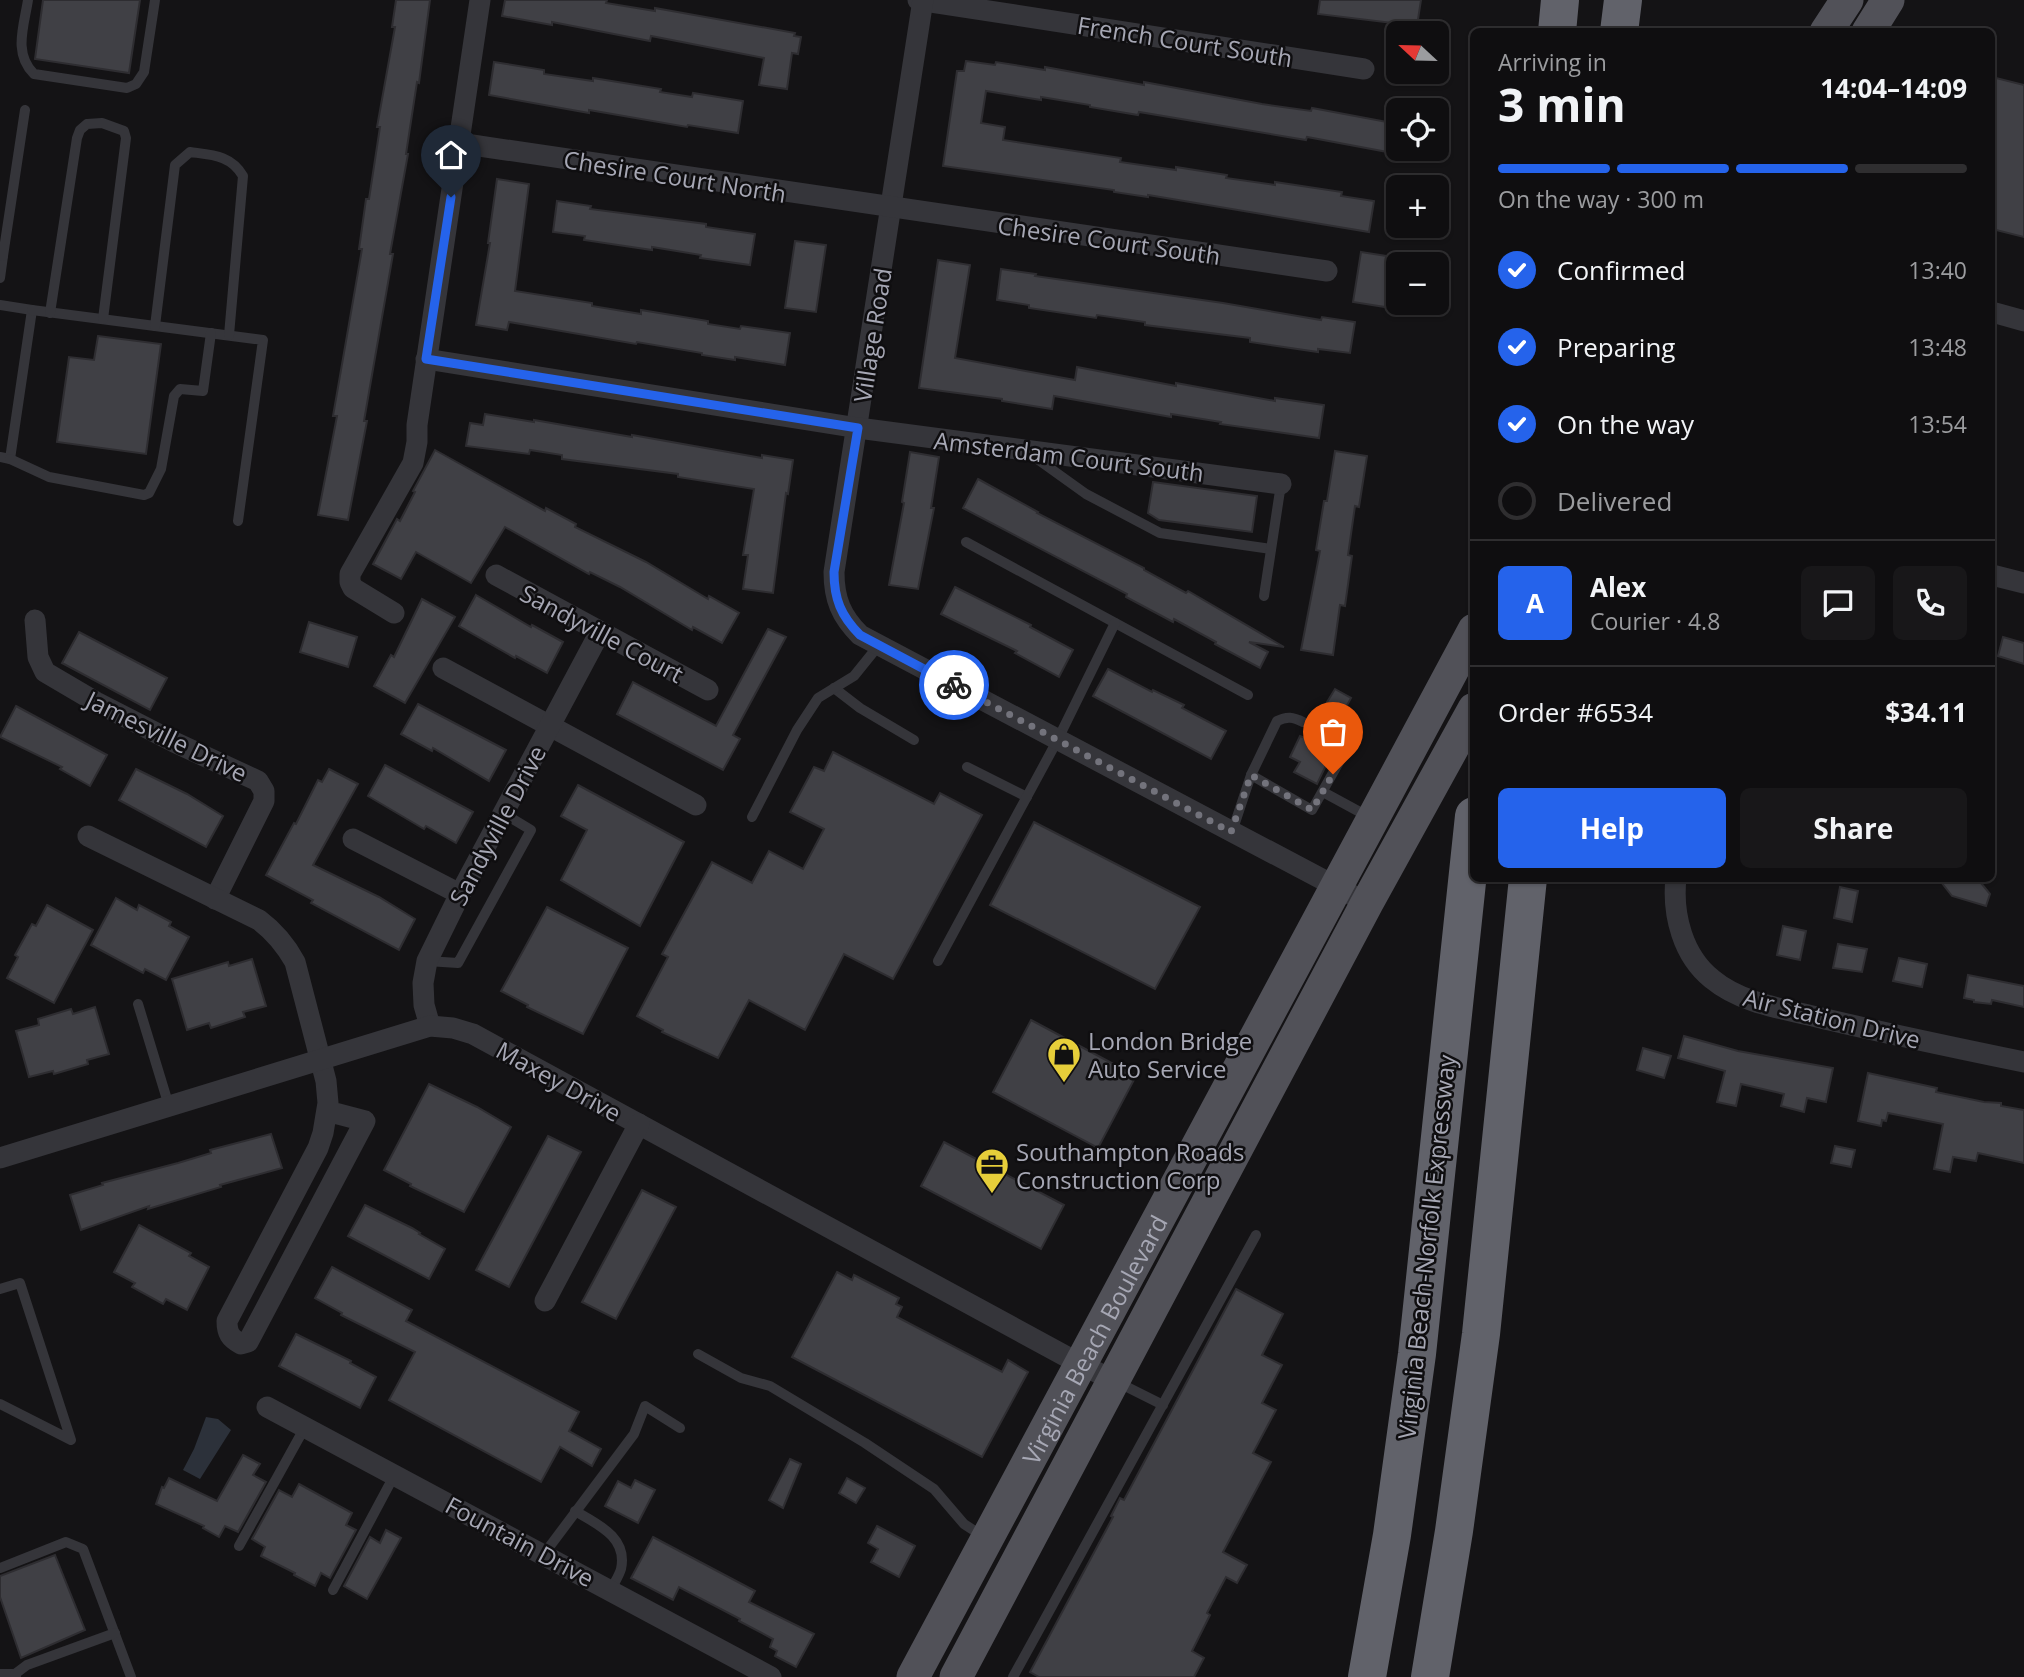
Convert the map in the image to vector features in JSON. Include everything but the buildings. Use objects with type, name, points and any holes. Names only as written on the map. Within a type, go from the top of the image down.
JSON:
[{"type":"highway","points":[[1557,28],[1560,0]]},
{"type":"highway","points":[[1620,28],[1623,0]]},
{"type":"highway","name":"Virginia Beach-Norfolk Expressway","points":[[1367,1677],[1392,1535],[1417,1354],[1470,854]]},
{"type":"highway","points":[[1430,1677],[1454,1531],[1481,1334],[1528,882]]},
{"type":"main road","points":[[1829,28],[1847,0]]},
{"type":"main road","points":[[1870,28],[1888,0]]},
{"type":"main road","name":"Virginia Beach Boulevard","points":[[913,1677],[1470,637]]},
{"type":"main road","name":"Virginia Beach Boulevard","points":[[956,1677],[1367,903],[1470,716]]},
{"type":"street","points":[[394,613],[353,588],[350,574],[413,463],[480,0]]},
{"type":"street","name":"French Court South","points":[[921,0],[1364,69]]},
{"type":"street","name":"Village Road","points":[[921,0],[834,572],[838,608],[860,635],[1367,903]]},
{"type":"street","name":"Chesire Court North","points":[[459,143],[891,208]]},
{"type":"street","name":"Chesire Court South","points":[[891,208],[1327,271]]},
{"type":"street","points":[[1995,313],[2024,321]]},
{"type":"street","name":"Amsterdam Court South","points":[[426,359],[858,428],[1281,484]]},
{"type":"street","name":"Sandyville Court","points":[[496,575],[708,690]]},
{"type":"street","points":[[1995,576],[2024,583]]},
{"type":"street","name":"Jamesville Drive","points":[[34,620],[38,657],[45,672],[152,731],[258,781],[264,791],[264,801],[215,899]]},
{"type":"street","name":"Sandyville Drive","points":[[430,1026],[424,994],[427,961],[600,632]]},
{"type":"street","points":[[443,668],[696,805]]},
{"type":"street","points":[[88,836],[259,920],[285,944],[295,962],[326,1081],[327,1111],[318,1148],[227,1321],[227,1330],[232,1339],[241,1344],[248,1342],[365,1121],[327,1111]]},
{"type":"street","points":[[353,839],[460,894]]},
{"type":"street","name":"Air Station Drive","points":[[1676,882],[1677,913],[1684,942],[1697,964],[1728,990],[1754,1002],[1874,1031],[2024,1062]]},
{"type":"street","name":"Maxey Drive","points":[[0,1158],[430,1026],[453,1028],[473,1034],[1115,1381]]},
{"type":"street","points":[[545,1301],[639,1124]]},
{"type":"street","name":"Fountain Drive","points":[[267,1407],[771,1677]]},
{"type":"lane","points":[[28,0],[21,52],[25,64],[34,74],[127,88],[136,84],[144,72],[155,0]]},
{"type":"lane","points":[[0,278],[25,110]]},
{"type":"lane","points":[[50,313],[77,138],[80,130],[87,124],[102,123],[124,131],[126,138],[103,319]]},
{"type":"lane","points":[[155,326],[175,164],[190,152],[200,153],[229,159],[243,176],[229,335]]},
{"type":"lane","points":[[0,305],[263,340],[238,521]]},
{"type":"lane","points":[[32,310],[5,458],[49,477],[144,495],[149,494],[161,469],[174,396],[180,389],[203,391],[211,333]]},
{"type":"lane","points":[[1025,450],[1086,494],[1160,533],[1271,549]]},
{"type":"lane","points":[[1264,596],[1281,484]]},
{"type":"lane","points":[[966,542],[1248,695]]},
{"type":"lane","points":[[938,961],[1057,741],[1115,623]]},
{"type":"lane","points":[[752,817],[797,730],[818,698],[854,676],[879,645]]},
{"type":"lane","points":[[834,688],[860,708],[914,740]]},
{"type":"lane","points":[[1231,832],[1251,775],[1277,721],[1293,717],[1303,722]]},
{"type":"lane","points":[[1251,775],[1312,810],[1343,755]]},
{"type":"lane","points":[[967,767],[1027,797]]},
{"type":"lane","points":[[1322,792],[1372,819]]},
{"type":"lane","points":[[427,961],[458,962],[531,830],[503,813]]},
{"type":"lane","points":[[138,1004],[169,1106]]},
{"type":"lane","points":[[1013,1677],[1256,1235]]},
{"type":"lane","points":[[0,1289],[20,1283],[71,1440],[0,1404]]},
{"type":"lane","points":[[698,1354],[741,1378],[770,1386],[865,1443],[934,1489],[964,1524],[987,1539]]},
{"type":"lane","points":[[1115,1381],[1163,1405]]},
{"type":"lane","points":[[544,1554],[634,1434],[645,1406],[680,1427]]},
{"type":"lane","points":[[239,1546],[305,1427]]},
{"type":"lane","points":[[333,1590],[395,1474]]},
{"type":"lane","points":[[575,1511],[602,1526],[616,1538],[621,1551],[621,1569],[611,1590]]},
{"type":"lane","points":[[0,1568],[65,1542],[83,1549],[131,1677]]},
{"type":"lane","points":[[0,1674],[16,1676],[27,1665],[115,1633]]},
{"type":"shaded area","points":[[206,1417],[218,1419],[231,1430],[200,1479],[183,1470]]},
{"type":"way so far","points":[[954,685],[1231,832],[1251,775],[1312,810],[1333,774]]},
{"type":"place","name":"London Bridge Auto Service","points":[[1064,1084]]},
{"type":"place","name":"Southampton Roads Construction Corp","points":[[992,1195]]},
{"type":"route","points":[[451,197],[426,359],[858,428],[834,572],[838,608],[860,635],[954,685]]}]
